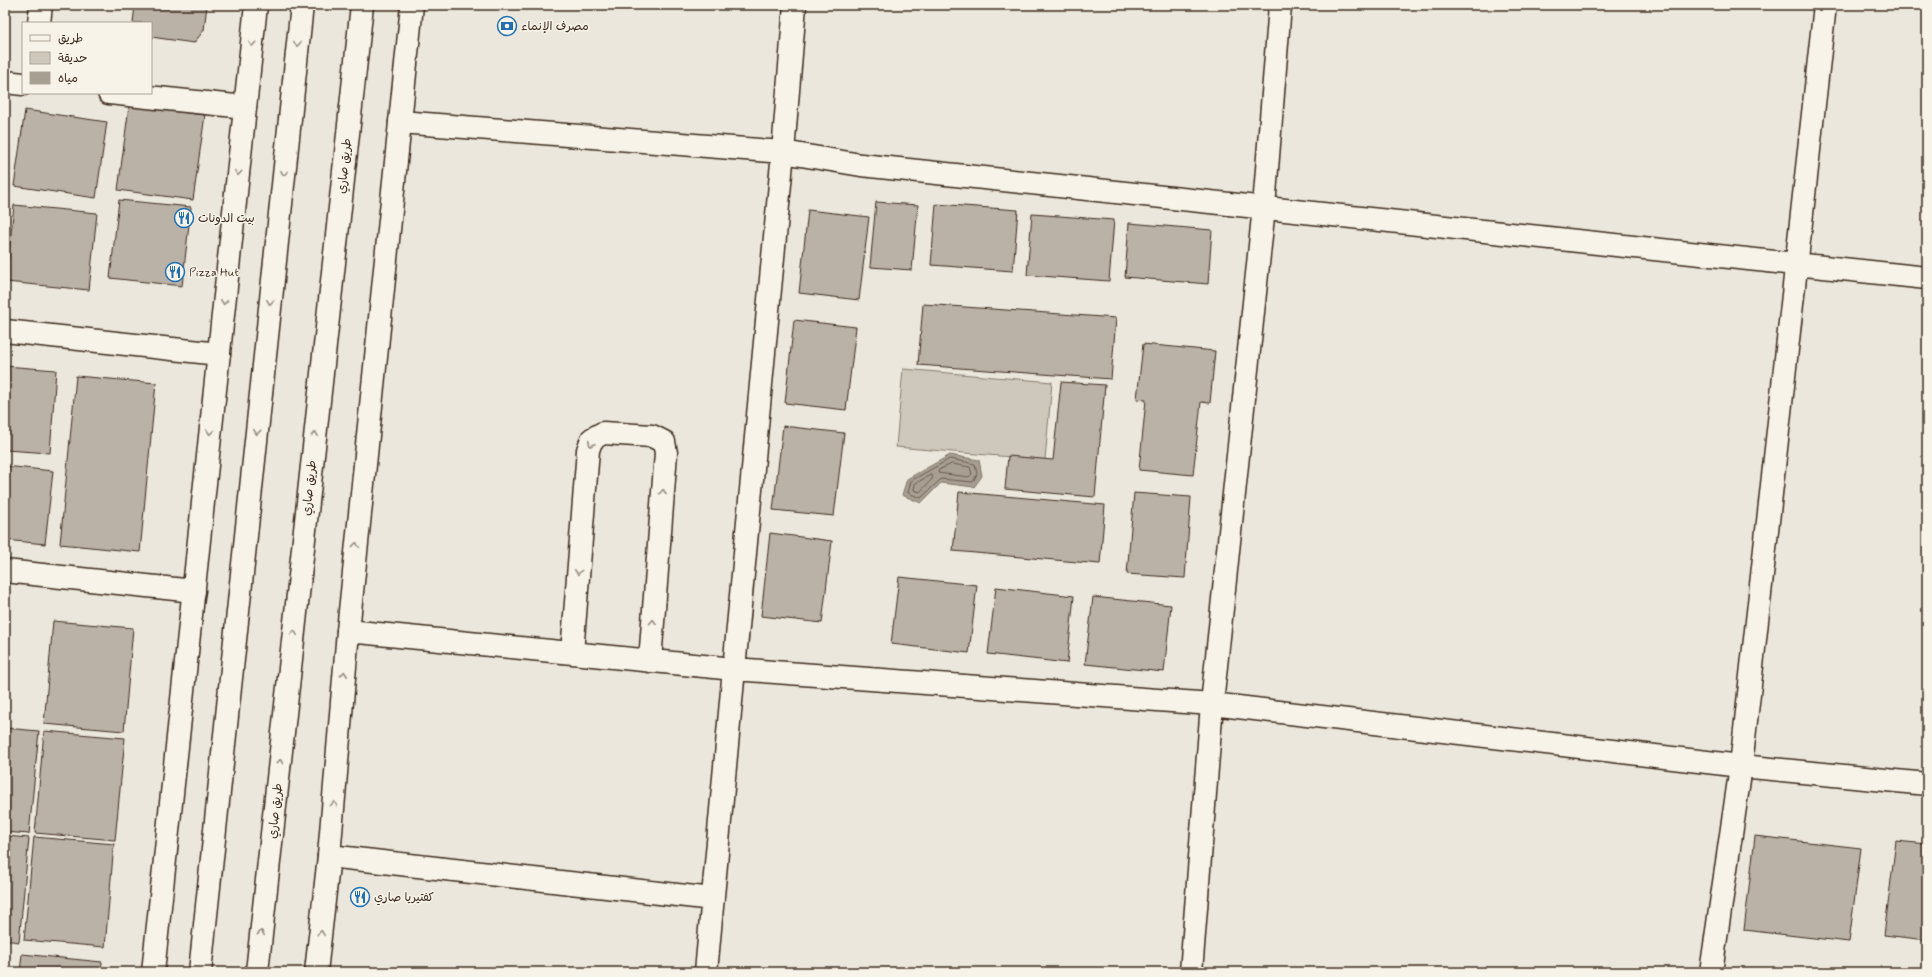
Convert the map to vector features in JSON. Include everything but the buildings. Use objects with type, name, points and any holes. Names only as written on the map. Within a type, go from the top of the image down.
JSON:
[{"type":"street","points":[[39,22],[41,5]]},
{"type":"street","points":[[154,972],[256,5]]},
{"type":"street","points":[[200,972],[302,5]]},
{"type":"street","name":"طريق صاري","points":[[257,972],[362,5]]},
{"type":"street","points":[[316,972],[329,856],[348,631],[412,5]]},
{"type":"street","points":[[706,972],[783,152],[795,5]]},
{"type":"street","points":[[1190,972],[1212,704],[1264,207],[1280,5]]},
{"type":"street","points":[[1711,972],[1741,766],[1825,5]]},
{"type":"street","points":[[5,82],[22,84]]},
{"type":"street","points":[[119,94],[245,107]]},
{"type":"street","points":[[400,122],[783,152],[861,165],[1927,278]]},
{"type":"street","points":[[5,331],[219,354]]},
{"type":"street","points":[[572,653],[588,450],[592,439],[603,433],[652,436],[664,442],[666,453],[650,661]]},
{"type":"street","points":[[5,571],[194,591]]},
{"type":"street","points":[[348,631],[734,669],[1212,704],[1741,766],[1927,784]]},
{"type":"street","points":[[329,856],[713,899]]},
{"type":"green space","points":[[903,369],[1052,382],[1045,460],[896,447]]},
{"type":"water","points":[[950,455],[979,460],[982,476],[974,487],[941,483],[921,503],[902,495],[907,479]]},
{"type":"place","name":"مصرف الإنماء","points":[[507,26]]},
{"type":"place","name":"بيت الدونات","points":[[184,218]]},
{"type":"place","name":"Pizza Hut","points":[[175,272]]},
{"type":"place","name":"كفتيريا صاري","points":[[360,897]]}]
